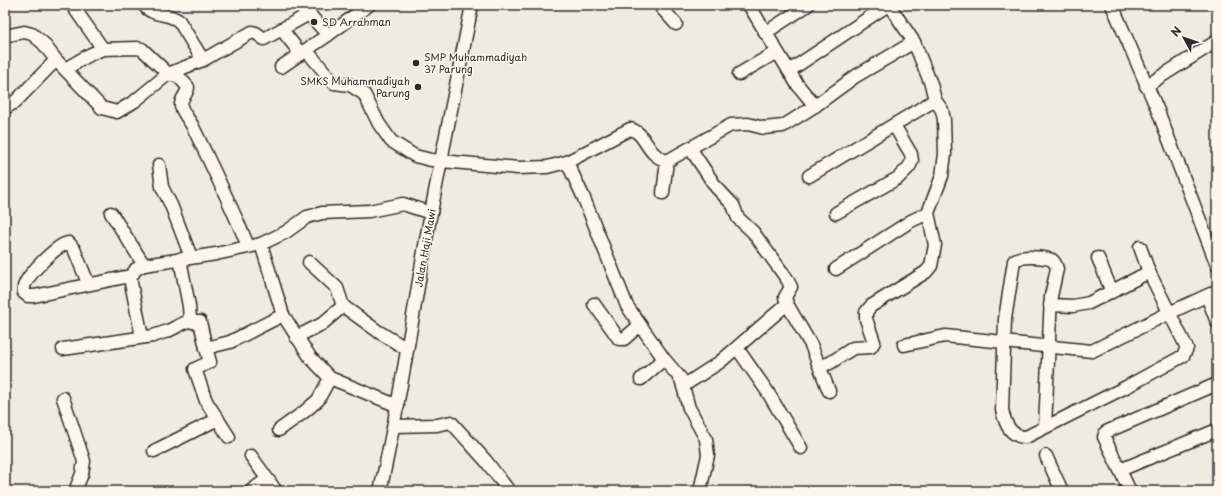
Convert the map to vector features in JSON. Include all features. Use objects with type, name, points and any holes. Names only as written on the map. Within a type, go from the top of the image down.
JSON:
[{"type":"street","points":[[72,5],[103,49]]},
{"type":"street","points":[[144,5],[150,12],[173,17],[179,21],[203,60]]},
{"type":"street","points":[[281,67],[369,5]]},
{"type":"street","name":"Jalan Haji Mawi","points":[[380,491],[398,406],[431,213],[472,5]]},
{"type":"street","points":[[659,5],[676,24]]},
{"type":"street","points":[[749,5],[789,71],[815,106]]},
{"type":"street","points":[[766,33],[808,5]]},
{"type":"street","points":[[789,71],[889,5],[914,42],[931,84],[935,100],[942,110],[944,120],[945,154],[942,176],[928,213],[935,245],[933,258],[926,272],[872,306],[866,312],[866,319],[874,342],[871,347],[853,348],[830,363],[820,366]]},
{"type":"street","points":[[1112,5],[1158,111],[1217,265]]},
{"type":"street","points":[[5,36],[24,32],[32,34],[43,43],[56,60],[102,108],[112,112],[117,112],[130,105],[168,74],[203,60],[252,32],[264,39],[282,30],[306,10],[328,35]]},
{"type":"street","points":[[282,30],[334,83],[350,85],[364,94],[379,124],[391,141],[415,156],[442,161],[518,168],[547,167],[567,162],[630,129],[641,135],[655,156],[667,161]]},
{"type":"street","points":[[1146,86],[1217,41]]},
{"type":"street","points":[[667,161],[731,126],[748,124],[764,128],[783,126],[815,106],[856,76],[914,42]]},
{"type":"street","points":[[65,69],[103,49],[142,49],[168,74],[178,76],[188,87],[188,91],[181,101],[181,108],[190,121],[230,201],[248,246]]},
{"type":"street","points":[[739,74],[770,56],[778,54]]},
{"type":"street","points":[[5,108],[15,102],[56,60]]},
{"type":"street","points":[[808,176],[935,100]]},
{"type":"street","points":[[836,213],[898,178],[909,167],[912,161],[911,154],[894,125]]},
{"type":"street","points":[[690,148],[716,187],[733,205],[738,218],[753,232],[787,279],[791,287],[785,297],[787,304],[820,366],[829,391]]},
{"type":"street","points":[[663,193],[667,161]]},
{"type":"street","points":[[567,162],[627,306],[664,359],[676,372],[683,386],[690,408],[703,434],[707,447],[706,465],[700,491]]},
{"type":"street","points":[[159,165],[162,187],[171,205],[186,258],[190,320]]},
{"type":"street","points":[[88,283],[74,249],[69,243],[64,243],[52,252],[29,278],[24,285],[24,293],[28,296],[34,296],[88,283],[130,276],[136,268],[144,264],[216,254],[261,244],[286,232],[307,217],[322,213],[369,211],[403,204],[431,213]]},
{"type":"street","points":[[111,213],[144,264]]},
{"type":"street","points":[[836,269],[905,225],[928,213]]},
{"type":"street","points":[[261,244],[283,315],[310,357],[330,378],[398,406]]},
{"type":"street","points":[[1045,427],[1050,305],[1056,265],[1050,260],[1017,258],[1012,266],[1005,319],[1002,410],[1004,420],[1008,428],[1018,437],[1026,437],[1126,387],[1183,356],[1187,348],[1149,272],[1140,247]]},
{"type":"street","points":[[1098,258],[1112,292]]},
{"type":"street","points":[[309,262],[337,288],[343,306],[379,332],[407,349]]},
{"type":"street","points":[[1050,305],[1083,305],[1112,292],[1149,272]]},
{"type":"street","points":[[130,276],[142,337]]},
{"type":"street","points":[[904,346],[945,336],[1092,351],[1169,312],[1212,293],[1217,322]]},
{"type":"street","points":[[594,304],[619,339],[624,338],[640,325]]},
{"type":"street","points":[[683,386],[720,362],[787,304]]},
{"type":"street","points":[[296,337],[322,324],[343,306]]},
{"type":"street","points":[[206,348],[230,342],[283,315]]},
{"type":"street","points":[[63,349],[142,337],[168,331],[190,320],[192,322],[200,322],[210,362],[195,369],[206,401],[229,437]]},
{"type":"street","points":[[737,348],[767,391],[802,448]]},
{"type":"street","points":[[641,379],[664,359]]},
{"type":"street","points":[[279,430],[318,400],[330,378]]},
{"type":"street","points":[[1130,491],[1104,437],[1106,432],[1217,384]]},
{"type":"street","points":[[63,398],[84,461],[82,474],[75,491]]},
{"type":"street","points":[[154,451],[218,420]]},
{"type":"street","points":[[394,426],[437,425],[451,422],[509,491]]},
{"type":"street","points":[[1120,470],[1217,430]]},
{"type":"street","points":[[251,456],[276,491]]},
{"type":"street","points":[[1046,456],[1062,491]]},
{"type":"street","points":[[251,491],[266,479]]},
{"type":"place","name":"SD Arrahman","points":[[314,22]]},
{"type":"place","name":"SMP Muhammadiyah 37 Parung","points":[[416,63]]},
{"type":"place","name":"SMKS Muhammadiyah Parung","points":[[418,87]]}]
